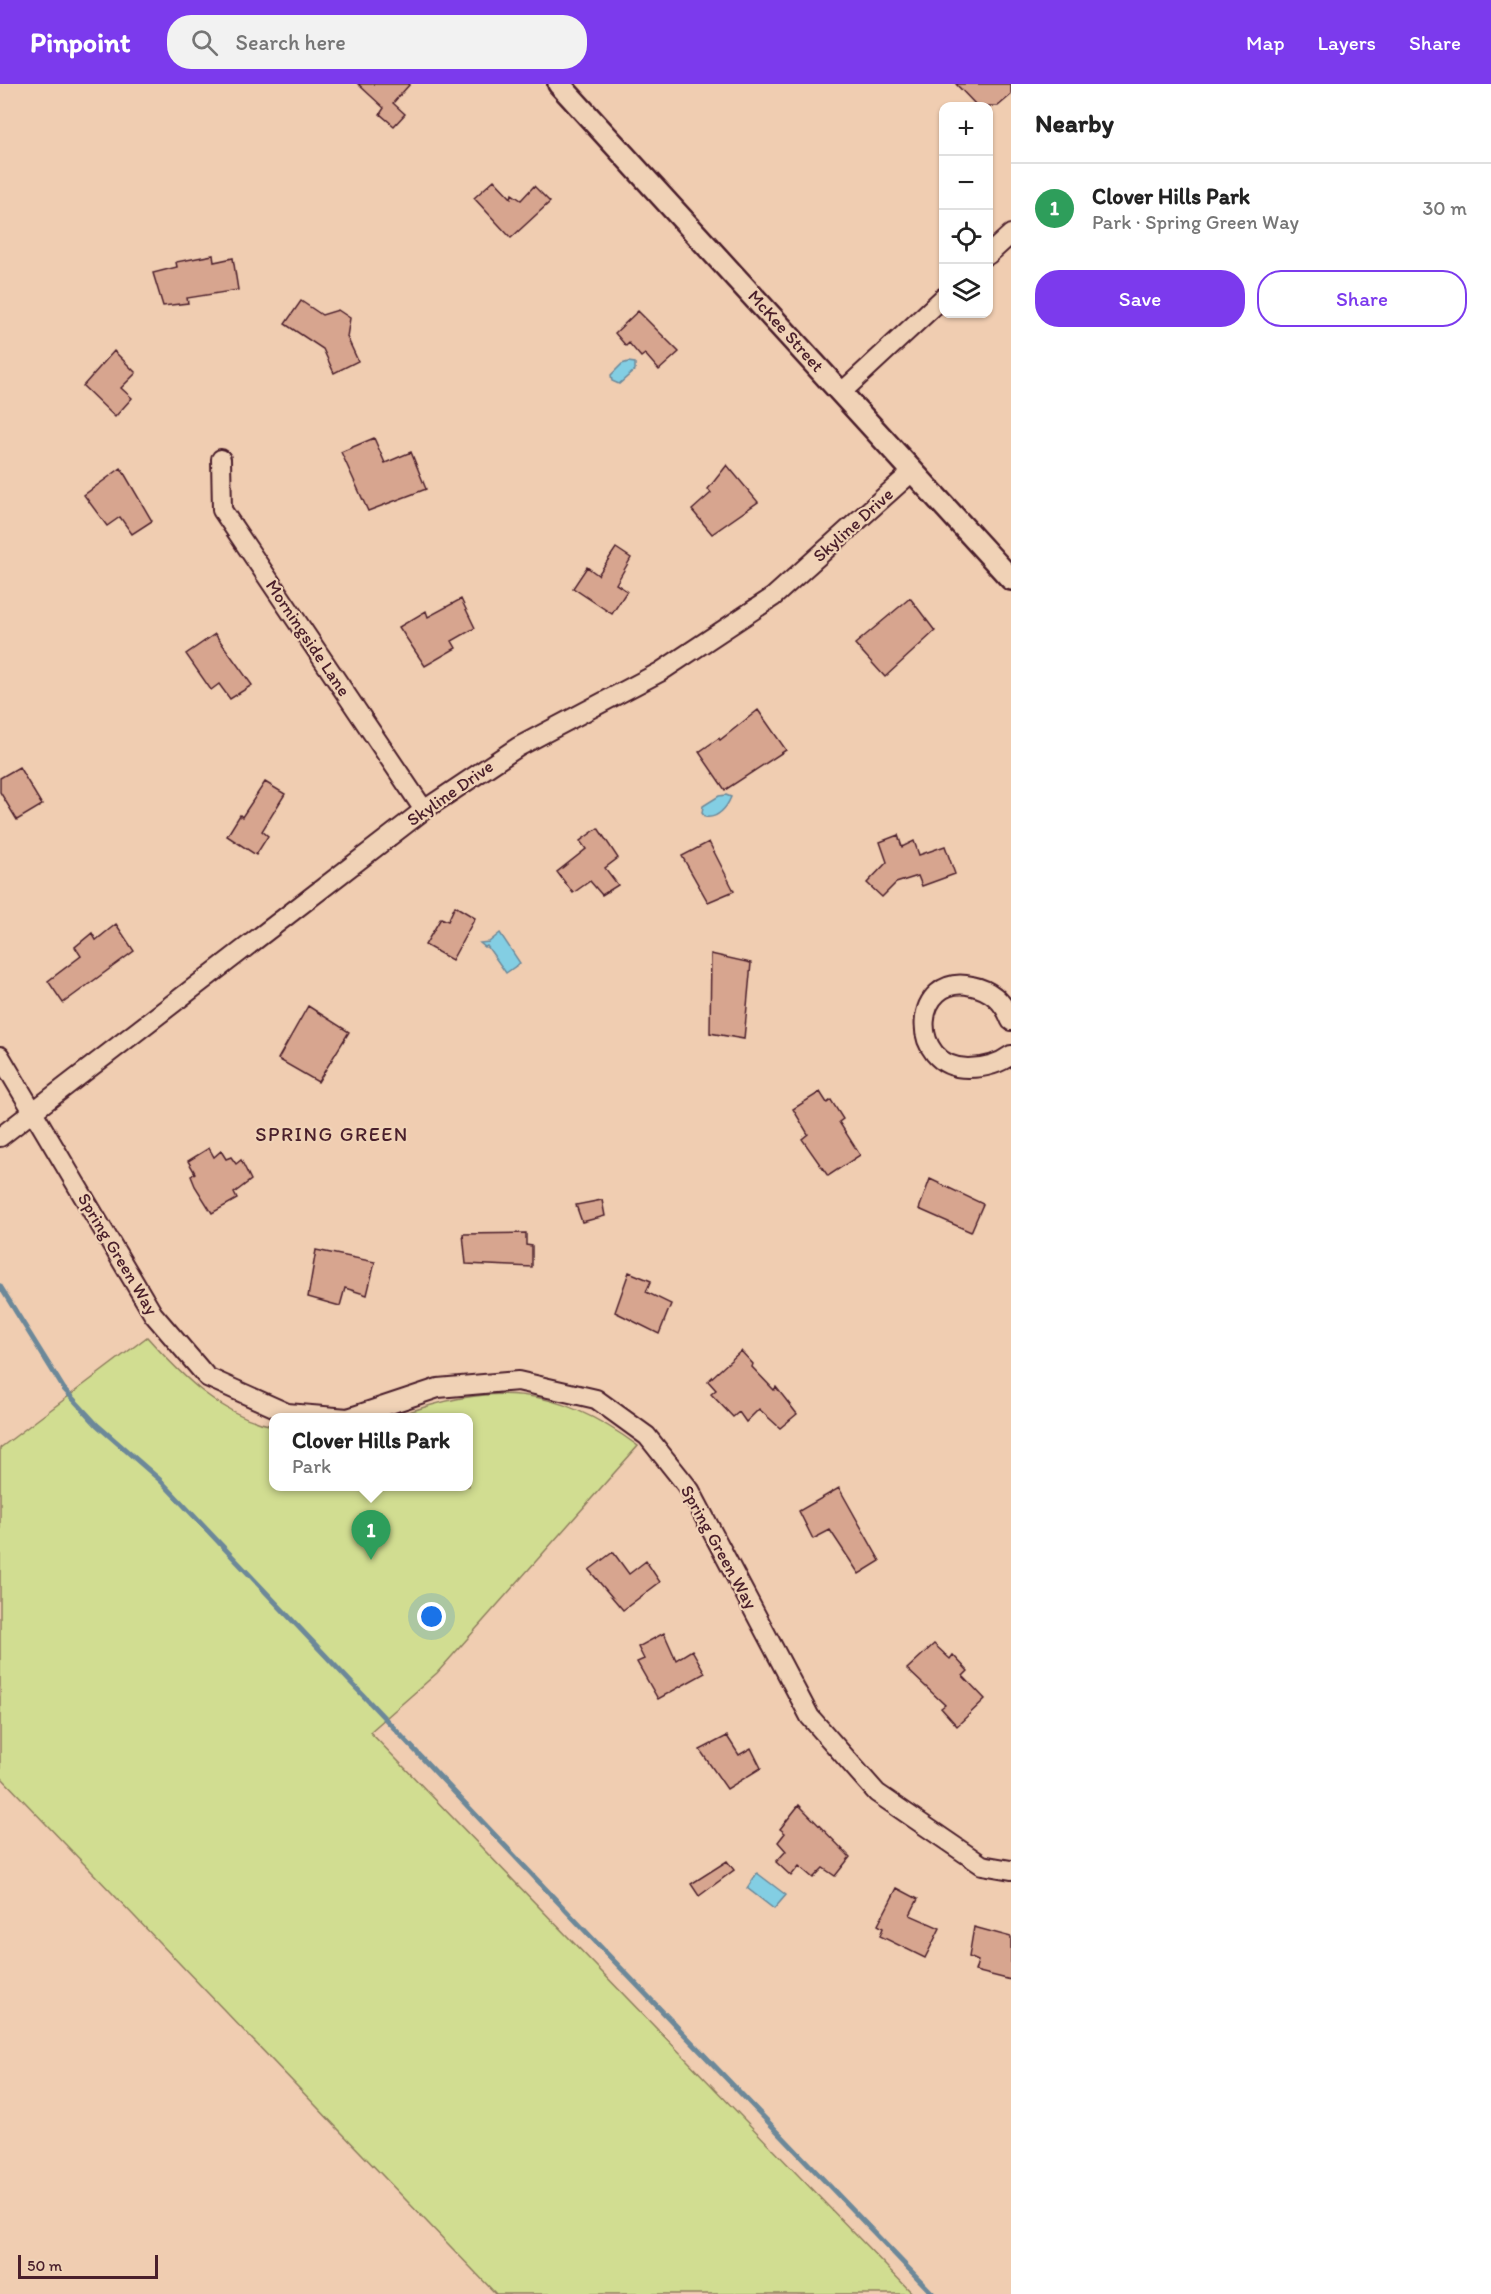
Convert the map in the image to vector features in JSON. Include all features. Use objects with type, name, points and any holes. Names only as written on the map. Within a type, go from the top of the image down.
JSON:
[{"type":"street","name":"McKee Street","points":[[559,84],[1011,579]]},
{"type":"street","points":[[993,250],[1011,234]]},
{"type":"street","points":[[842,392],[939,302]]},
{"type":"street","name":"Morningside Lane","points":[[220,459],[222,510],[424,810]]},
{"type":"street","name":"Skyline Drive","points":[[0,1137],[424,810],[518,747],[660,672],[773,597],[913,471]]},
{"type":"street","points":[[1011,1021],[997,997],[985,989],[968,985],[945,988],[936,995],[924,1012],[923,1025],[927,1039],[946,1064],[976,1068],[994,1064],[1011,1054]]},
{"type":"street","name":"Spring Green Way","points":[[0,1056],[153,1314],[207,1377],[287,1413]]},
{"type":"street","name":"Spring Green Way","points":[[363,1413],[438,1388],[518,1381],[596,1399],[647,1436],[690,1490],[810,1717],[877,1793],[982,1864],[1011,1870]]},
{"type":"green space","points":[[147,1337],[203,1392],[236,1413],[269,1425],[269,1491],[473,1491],[473,1413],[407,1413],[461,1398],[492,1394],[521,1395],[550,1400],[578,1410],[638,1446],[437,1673],[370,1732],[913,2294],[496,2294],[0,1776],[0,1448]]},
{"type":"water","points":[[635,363],[635,370],[619,384],[612,381],[611,375],[622,364]]},
{"type":"water","points":[[719,796],[731,797],[727,805],[714,816],[705,817],[702,813],[703,806]]},
{"type":"water","points":[[500,933],[520,963],[506,973],[487,946],[480,943],[489,942]]},
{"type":"water","points":[[757,1873],[786,1895],[774,1909],[747,1888]]},
{"type":"building","points":[[358,84],[410,84],[393,103],[405,114],[394,126],[380,114],[384,108]]},
{"type":"building","points":[[956,84],[1011,84],[1011,95],[998,106],[993,106],[993,102],[973,102]]},
{"type":"building","points":[[494,180],[511,198],[512,194],[521,200],[534,186],[550,202],[511,238],[474,198]]},
{"type":"building","points":[[213,255],[214,262],[233,258],[238,290],[187,298],[188,303],[163,306],[153,273],[177,267],[176,262]]},
{"type":"building","points":[[301,301],[322,315],[338,310],[350,318],[347,337],[358,361],[334,373],[323,349],[285,324]]},
{"type":"building","points":[[638,311],[679,352],[659,370],[645,354],[641,357],[629,343],[626,346],[615,333]]},
{"type":"building","points":[[114,351],[136,373],[121,388],[132,398],[115,417],[83,386]]},
{"type":"building","points":[[374,438],[385,463],[411,452],[426,489],[368,511],[341,452]]},
{"type":"building","points":[[727,465],[758,502],[712,534],[692,510],[711,493],[708,489]]},
{"type":"building","points":[[121,468],[152,521],[132,534],[120,517],[107,526],[84,495]]},
{"type":"building","points":[[616,548],[631,558],[616,584],[627,591],[612,614],[573,588],[587,567],[598,575]]},
{"type":"building","points":[[910,598],[935,631],[885,677],[855,644]]},
{"type":"building","points":[[461,599],[475,628],[452,641],[456,648],[425,666],[399,627],[426,611],[428,617]]},
{"type":"building","points":[[215,634],[252,685],[230,699],[219,684],[211,690],[186,654]]},
{"type":"building","points":[[758,710],[786,750],[725,790],[699,752],[719,738],[720,740]]},
{"type":"building","points":[[19,767],[42,805],[17,820],[0,792],[0,778]]},
{"type":"building","points":[[265,782],[285,794],[262,831],[268,836],[256,855],[227,836]]},
{"type":"building","points":[[598,828],[618,858],[605,868],[618,885],[602,895],[590,881],[573,893],[557,872],[586,849],[580,841]]},
{"type":"building","points":[[898,835],[902,847],[914,841],[919,855],[945,846],[955,874],[922,886],[918,876],[896,883],[882,897],[867,883],[887,862],[880,842]]},
{"type":"building","points":[[709,842],[734,891],[708,902],[682,856]]},
{"type":"building","points":[[455,906],[475,918],[452,960],[425,945],[441,918],[448,921]]},
{"type":"building","points":[[116,924],[134,951],[63,1003],[48,981],[81,956],[75,947],[92,933],[96,940]]},
{"type":"building","points":[[711,954],[751,963],[744,1039],[710,1033]]},
{"type":"building","points":[[308,1006],[349,1032],[318,1082],[278,1059]]},
{"type":"building","points":[[820,1092],[827,1103],[831,1100],[843,1119],[839,1122],[860,1155],[828,1176],[802,1139],[808,1134],[793,1109]]},
{"type":"building","points":[[209,1148],[214,1157],[221,1151],[226,1159],[231,1157],[236,1164],[241,1160],[251,1180],[234,1193],[237,1199],[212,1213],[195,1186],[191,1176],[195,1173],[188,1161]]},
{"type":"building","points":[[930,1179],[983,1204],[971,1232],[919,1209]]},
{"type":"building","points":[[602,1200],[605,1216],[582,1222],[576,1205]]},
{"type":"building","points":[[526,1233],[526,1245],[532,1246],[532,1267],[466,1264],[463,1234]]},
{"type":"building","points":[[316,1250],[375,1262],[367,1295],[345,1288],[340,1306],[308,1297]]},
{"type":"building","points":[[629,1272],[651,1281],[646,1292],[671,1304],[659,1334],[615,1312]]},
{"type":"building","points":[[741,1351],[753,1364],[752,1367],[774,1390],[776,1387],[797,1414],[780,1428],[759,1409],[746,1422],[739,1412],[733,1417],[711,1394],[716,1390],[708,1381]]},
{"type":"building","points":[[839,1488],[880,1561],[859,1574],[830,1530],[813,1539],[799,1511]]},
{"type":"building","points":[[613,1552],[629,1574],[646,1561],[660,1582],[623,1610],[589,1570]]},
{"type":"building","points":[[664,1633],[676,1660],[692,1650],[705,1673],[658,1699],[637,1662],[644,1659],[638,1647]]},
{"type":"building","points":[[934,1644],[950,1659],[953,1655],[968,1671],[963,1676],[985,1699],[957,1726],[941,1708],[945,1705],[907,1669]]},
{"type":"building","points":[[727,1736],[739,1755],[751,1748],[761,1768],[727,1789],[700,1750]]},
{"type":"building","points":[[799,1805],[850,1857],[835,1876],[823,1868],[813,1878],[799,1866],[791,1876],[776,1862],[786,1851],[778,1842],[785,1833],[780,1829]]},
{"type":"building","points":[[727,1861],[734,1870],[699,1896],[691,1884]]},
{"type":"building","points":[[897,1888],[918,1899],[910,1915],[940,1928],[925,1958],[880,1936],[883,1928],[878,1925]]},
{"type":"building","points":[[974,1927],[1011,1937],[1011,1980],[975,1971],[978,1961],[969,1957]]},
{"type":"waterway","points":[[0,1286],[64,1389],[97,1425],[160,1480],[592,1938],[933,2294]]},
{"type":"place","name":"Clover Hills Park","points":[[371,1560]]},
{"type":"district","name":"SPRING GREEN","points":[[332,1134]]}]
